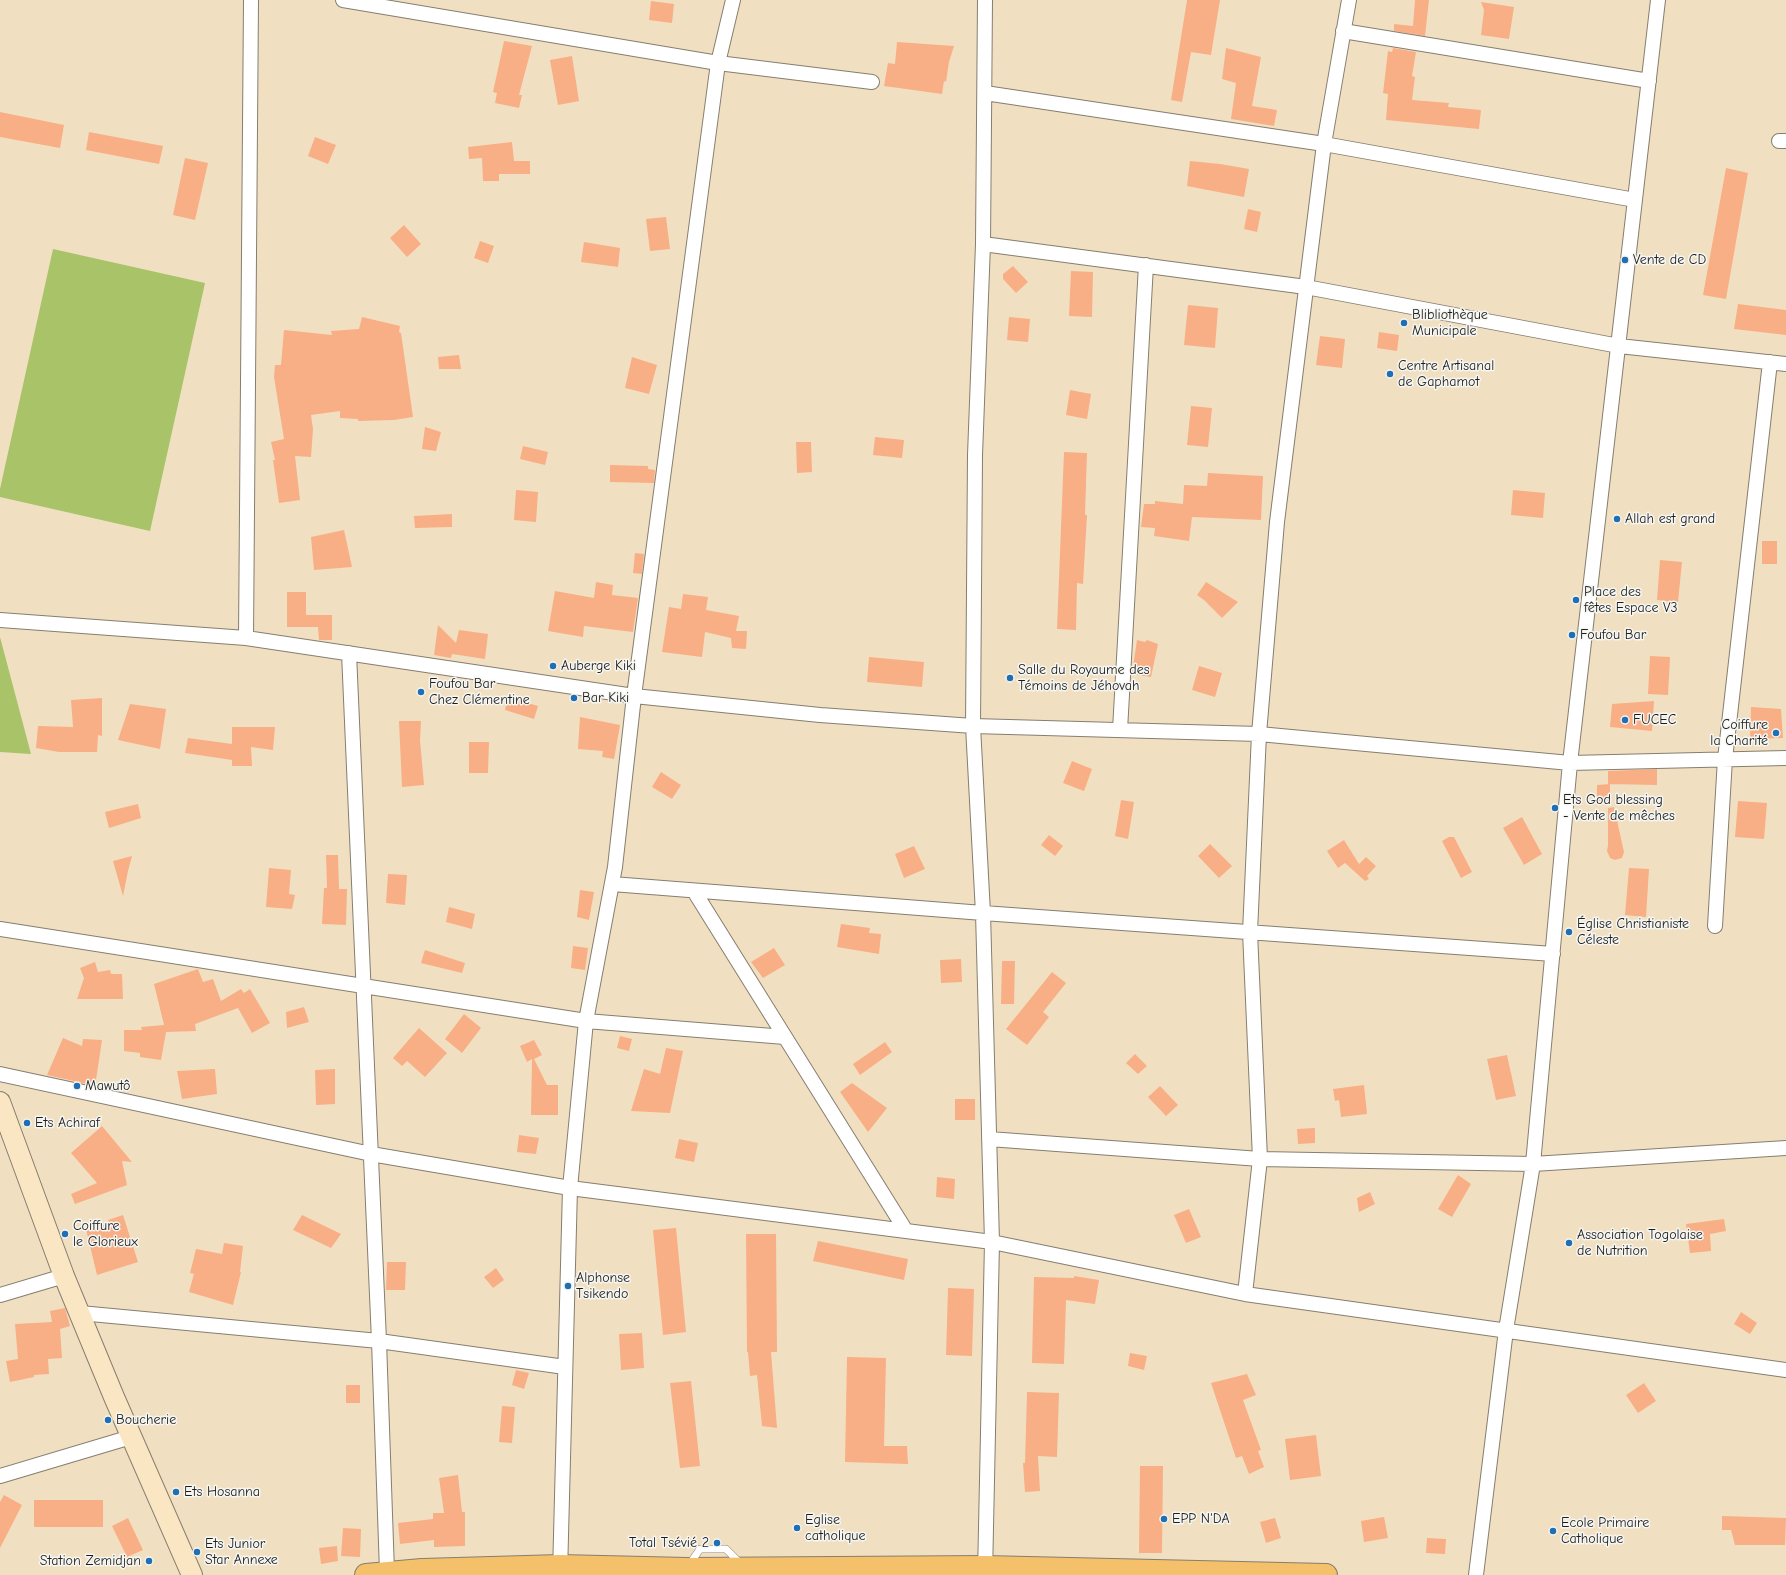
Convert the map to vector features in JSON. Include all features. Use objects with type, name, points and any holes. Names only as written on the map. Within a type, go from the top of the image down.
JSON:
[{"type":"highway","points":[[376,1573],[746,1568],[855,1571],[1326,1575]]},
{"type":"main road","points":[[0,1102],[64,1276],[192,1575]]},
{"type":"street","points":[[246,638],[251,0]]},
{"type":"street","points":[[344,0],[718,63],[872,82]]},
{"type":"street","points":[[560,1571],[570,1188],[586,1021],[612,884],[634,696],[718,63],[733,0]]},
{"type":"street","points":[[985,0],[983,244],[975,455],[973,726],[983,914],[992,1242],[985,1571]]},
{"type":"street","points":[[1245,1294],[1260,1159],[1250,932],[1259,734],[1277,522],[1324,144],[1349,0]]},
{"type":"street","points":[[1476,1575],[1506,1330],[1533,1164],[1570,763],[1658,0]]},
{"type":"street","points":[[1343,31],[1649,81]]},
{"type":"street","points":[[985,93],[1324,144],[1635,200]]},
{"type":"street","points":[[983,244],[1306,288],[1618,346],[1786,364]]},
{"type":"street","points":[[1120,730],[1146,265]]},
{"type":"street","points":[[1715,926],[1725,759],[1770,362]]},
{"type":"street","points":[[0,620],[246,638],[634,696],[820,714],[973,726],[1259,734],[1570,763],[1786,758]]},
{"type":"street","points":[[349,653],[379,1341],[376,1573]]},
{"type":"street","points":[[612,884],[983,914],[1553,954]]},
{"type":"street","points":[[694,890],[906,1231]]},
{"type":"street","points":[[0,929],[586,1021],[785,1038]]},
{"type":"street","points":[[0,1074],[371,1154],[570,1188],[992,1242],[1245,1294],[1786,1370]]},
{"type":"street","points":[[989,1139],[1260,1159],[1533,1164],[1786,1148]]},
{"type":"street","points":[[0,1295],[64,1276]]},
{"type":"street","points":[[80,1313],[379,1341],[566,1368]]},
{"type":"street","points":[[0,1476],[132,1437]]},
{"type":"green space","points":[[53,249],[205,283],[150,531],[0,497],[0,489]]},
{"type":"green space","points":[[0,637],[31,754],[0,752]]},
{"type":"building","points":[[1187,0],[1220,0],[1211,55],[1191,52],[1182,102],[1171,100]]},
{"type":"building","points":[[1415,0],[1429,0],[1425,36],[1394,31],[1394,24],[1413,26]]},
{"type":"building","points":[[651,1],[674,4],[672,23],[649,20]]},
{"type":"building","points":[[1481,2],[1514,7],[1509,39],[1481,35],[1484,10]]},
{"type":"building","points":[[504,41],[532,46],[519,95],[522,95],[519,108],[495,103],[497,93],[493,92]]},
{"type":"building","points":[[897,42],[954,46],[949,62],[946,82],[944,81],[942,94],[884,86],[888,63],[895,64]]},
{"type":"building","points":[[1226,48],[1261,57],[1252,106],[1277,110],[1274,126],[1231,119],[1236,83],[1222,79]]},
{"type":"building","points":[[1393,48],[1416,52],[1412,76],[1415,77],[1412,100],[1449,103],[1448,107],[1481,110],[1479,129],[1386,120],[1388,94],[1383,93],[1388,51],[1392,52]]},
{"type":"building","points":[[572,56],[579,101],[558,105],[550,60]]},
{"type":"building","points":[[0,112],[64,125],[60,148],[0,137]]},
{"type":"building","points":[[89,132],[163,146],[159,164],[86,150]]},
{"type":"building","points":[[315,137],[336,145],[328,164],[308,156]]},
{"type":"building","points":[[512,142],[514,161],[530,161],[530,174],[499,174],[499,181],[483,181],[482,158],[469,159],[468,147]]},
{"type":"building","points":[[185,158],[208,163],[195,220],[173,215]]},
{"type":"building","points":[[1190,161],[1249,169],[1244,197],[1187,186]]},
{"type":"building","points":[[1726,168],[1748,173],[1726,299],[1703,295]]},
{"type":"building","points":[[1248,209],[1261,212],[1257,232],[1244,229]]},
{"type":"building","points":[[666,217],[670,249],[650,251],[646,219]]},
{"type":"building","points":[[404,225],[421,244],[407,257],[390,238]]},
{"type":"building","points":[[480,241],[494,246],[488,263],[474,258]]},
{"type":"building","points":[[584,242],[620,248],[618,267],[581,262]]},
{"type":"building","points":[[1013,266],[1028,282],[1016,293],[1003,279],[1003,274]]},
{"type":"building","points":[[1071,271],[1093,272],[1092,317],[1069,316]]},
{"type":"building","points":[[1738,304],[1786,310],[1786,335],[1734,329]]},
{"type":"building","points":[[1188,305],[1218,308],[1215,348],[1184,345]]},
{"type":"building","points":[[362,317],[400,326],[399,332],[401,333],[413,417],[394,420],[358,421],[358,419],[340,418],[340,411],[311,415],[313,429],[311,457],[295,456],[300,500],[279,503],[273,460],[275,460],[271,442],[284,439],[274,377],[275,365],[281,365],[284,330],[332,335],[331,331],[359,329]]},
{"type":"building","points":[[1009,317],[1030,319],[1028,342],[1007,340]]},
{"type":"building","points":[[1379,332],[1399,335],[1397,351],[1377,348]]},
{"type":"building","points":[[1320,336],[1345,339],[1342,368],[1316,365]]},
{"type":"building","points":[[459,355],[461,369],[439,369],[438,357]]},
{"type":"building","points":[[632,357],[657,365],[649,394],[625,388]]},
{"type":"building","points":[[1070,390],[1091,394],[1087,419],[1066,415]]},
{"type":"building","points":[[1191,406],[1212,408],[1208,447],[1187,445]]},
{"type":"building","points":[[425,427],[441,432],[436,451],[422,449]]},
{"type":"building","points":[[875,437],[904,440],[902,458],[873,455]]},
{"type":"building","points":[[796,442],[811,442],[812,472],[797,473]]},
{"type":"building","points":[[523,446],[548,452],[545,465],[520,459]]},
{"type":"building","points":[[1064,452],[1087,453],[1085,515],[1087,515],[1083,584],[1077,583],[1076,630],[1057,629]]},
{"type":"building","points":[[610,465],[648,466],[648,469],[655,470],[654,483],[610,482]]},
{"type":"building","points":[[1208,473],[1263,476],[1261,520],[1192,517],[1189,541],[1154,536],[1155,528],[1141,527],[1144,504],[1155,504],[1155,501],[1183,504],[1184,485],[1207,486]]},
{"type":"building","points":[[516,490],[538,492],[536,522],[514,520]]},
{"type":"building","points":[[1513,490],[1545,493],[1543,518],[1511,515]]},
{"type":"building","points":[[452,514],[452,527],[415,528],[414,516]]},
{"type":"building","points":[[344,530],[352,567],[314,570],[311,537]]},
{"type":"building","points":[[1762,541],[1777,541],[1777,564],[1762,564]]},
{"type":"building","points":[[635,553],[644,554],[642,574],[633,573]]},
{"type":"building","points":[[1660,560],[1682,562],[1678,602],[1657,600]]},
{"type":"building","points":[[596,582],[613,585],[612,595],[638,598],[633,632],[584,626],[583,637],[548,631],[555,591],[594,598]]},
{"type":"building","points":[[1206,582],[1238,602],[1222,618],[1197,595]]},
{"type":"building","points":[[287,592],[306,592],[306,615],[332,615],[332,640],[319,640],[318,627],[287,627]]},
{"type":"building","points":[[683,594],[708,597],[706,610],[739,616],[736,631],[747,631],[746,649],[732,648],[731,638],[705,632],[702,657],[662,652],[669,607],[681,609]]},
{"type":"building","points":[[438,625],[456,643],[459,630],[488,634],[485,659],[452,654],[451,658],[434,655]]},
{"type":"building","points":[[1137,640],[1145,642],[1147,640],[1158,644],[1151,677],[1132,674]]},
{"type":"building","points":[[1650,656],[1670,657],[1668,695],[1648,694]]},
{"type":"building","points":[[869,657],[924,662],[922,687],[867,682]]},
{"type":"building","points":[[1199,666],[1222,673],[1215,697],[1192,690]]},
{"type":"building","points":[[508,697],[538,706],[534,719],[505,710]]},
{"type":"building","points":[[102,698],[102,736],[98,735],[97,752],[59,752],[36,748],[38,726],[73,727],[71,700]]},
{"type":"building","points":[[1654,701],[1652,731],[1610,727],[1612,704]]},
{"type":"building","points":[[130,704],[166,709],[160,749],[118,740]]},
{"type":"building","points":[[1751,707],[1781,709],[1783,738],[1750,739]]},
{"type":"building","points":[[580,717],[620,725],[614,759],[602,757],[603,751],[578,749]]},
{"type":"building","points":[[399,721],[421,721],[420,740],[424,785],[402,787]]},
{"type":"building","points":[[232,727],[275,727],[273,750],[251,747],[252,766],[232,766],[232,760],[185,753],[188,738],[232,744]]},
{"type":"building","points":[[469,742],[489,742],[488,773],[469,773]]},
{"type":"building","points":[[1072,761],[1092,769],[1084,791],[1063,783]]},
{"type":"building","points":[[1657,769],[1657,785],[1608,784],[1608,771]]},
{"type":"building","points":[[661,772],[681,785],[672,799],[652,787]]},
{"type":"building","points":[[1610,784],[1610,801],[1597,801],[1597,785]]},
{"type":"building","points":[[1121,800],[1134,802],[1128,839],[1115,836]]},
{"type":"building","points":[[1738,801],[1767,803],[1764,839],[1735,837]]},
{"type":"building","points":[[138,804],[141,818],[109,828],[105,812]]},
{"type":"building","points":[[1614,807],[1624,852],[1622,858],[1615,860],[1610,858],[1607,851],[1608,808]]},
{"type":"building","points":[[1522,817],[1542,854],[1524,865],[1503,828]]},
{"type":"building","points":[[1049,835],[1063,846],[1055,856],[1041,845]]},
{"type":"building","points":[[1449,837],[1454,837],[1472,872],[1461,878],[1442,841]]},
{"type":"building","points":[[1344,840],[1359,864],[1366,857],[1376,866],[1367,876],[1369,879],[1365,881],[1345,863],[1338,868],[1327,851]]},
{"type":"building","points":[[1210,844],[1232,866],[1219,878],[1198,856]]},
{"type":"building","points":[[914,846],[925,869],[904,878],[895,854]]},
{"type":"building","points":[[326,855],[338,855],[339,889],[347,889],[346,925],[322,924],[324,888],[327,888]]},
{"type":"building","points":[[132,856],[128,871],[123,896],[113,861]]},
{"type":"building","points":[[269,868],[291,870],[289,894],[295,895],[292,909],[266,907]]},
{"type":"building","points":[[1629,868],[1649,869],[1646,917],[1625,915]]},
{"type":"building","points":[[388,874],[407,875],[405,905],[386,903]]},
{"type":"building","points":[[580,890],[594,892],[589,920],[577,917]]},
{"type":"building","points":[[449,907],[475,914],[472,929],[446,922]]},
{"type":"building","points":[[841,924],[870,928],[869,933],[881,934],[879,954],[837,947]]},
{"type":"building","points":[[573,946],[588,948],[585,970],[571,968]]},
{"type":"building","points":[[774,948],[785,965],[763,978],[751,962]]},
{"type":"building","points":[[425,950],[465,963],[462,973],[421,963]]},
{"type":"building","points":[[961,959],[962,982],[941,983],[940,960]]},
{"type":"building","points":[[1002,961],[1015,961],[1014,1004],[1001,1004]]},
{"type":"building","points":[[95,962],[98,972],[110,970],[111,974],[122,974],[123,999],[77,999],[84,978],[80,968]]},
{"type":"building","points":[[198,969],[203,982],[213,979],[221,1001],[241,989],[244,993],[250,989],[270,1023],[252,1033],[238,1008],[195,1024],[196,1031],[166,1032],[161,1060],[140,1057],[140,1053],[124,1051],[124,1030],[142,1030],[141,1027],[164,1025],[154,984]]},
{"type":"building","points":[[1052,972],[1066,983],[1043,1012],[1049,1017],[1027,1045],[1006,1029]]},
{"type":"building","points":[[304,1007],[309,1022],[287,1028],[286,1012]]},
{"type":"building","points":[[464,1014],[481,1028],[462,1053],[445,1039]]},
{"type":"building","points":[[419,1028],[447,1053],[425,1077],[407,1061],[402,1066],[393,1058]]},
{"type":"building","points":[[620,1036],[632,1039],[629,1051],[617,1048]]},
{"type":"building","points":[[63,1038],[82,1046],[83,1039],[102,1040],[96,1080],[92,1080],[92,1085],[47,1075]]},
{"type":"building","points":[[534,1040],[542,1055],[534,1059],[547,1085],[558,1085],[558,1115],[531,1115],[532,1059],[527,1062],[520,1046]]},
{"type":"building","points":[[885,1042],[892,1052],[860,1075],[853,1064]]},
{"type":"building","points":[[666,1048],[683,1051],[670,1113],[631,1111],[644,1069],[660,1074]]},
{"type":"building","points":[[1135,1054],[1147,1066],[1138,1074],[1126,1063]]},
{"type":"building","points":[[1507,1055],[1516,1096],[1496,1100],[1487,1059]]},
{"type":"building","points":[[215,1069],[217,1094],[182,1099],[177,1071]]},
{"type":"building","points":[[335,1069],[335,1104],[316,1105],[315,1070]]},
{"type":"building","points":[[852,1083],[887,1108],[868,1132],[840,1092]]},
{"type":"building","points":[[1364,1085],[1367,1114],[1341,1117],[1339,1100],[1335,1101],[1333,1089]]},
{"type":"building","points":[[1160,1086],[1178,1105],[1166,1116],[1148,1097]]},
{"type":"building","points":[[955,1099],[975,1099],[975,1120],[955,1120]]},
{"type":"building","points":[[102,1126],[132,1162],[122,1161],[127,1185],[75,1204],[71,1194],[97,1183],[71,1153]]},
{"type":"building","points":[[1315,1128],[1315,1143],[1298,1144],[1297,1129]]},
{"type":"building","points":[[519,1135],[539,1138],[536,1154],[517,1152]]},
{"type":"building","points":[[679,1139],[698,1143],[694,1162],[675,1158]]},
{"type":"building","points":[[1458,1175],[1471,1184],[1452,1217],[1438,1209]]},
{"type":"building","points":[[937,1177],[955,1179],[954,1199],[936,1197]]},
{"type":"building","points":[[1370,1192],[1375,1204],[1359,1212],[1357,1198]]},
{"type":"building","points":[[1189,1209],[1201,1237],[1186,1243],[1174,1215]]},
{"type":"building","points":[[123,1215],[138,1262],[97,1275],[86,1229],[110,1224],[108,1220]]},
{"type":"building","points":[[302,1215],[341,1234],[331,1248],[293,1230]]},
{"type":"building","points":[[1724,1219],[1726,1231],[1710,1234],[1711,1251],[1690,1253],[1686,1224]]},
{"type":"building","points":[[676,1228],[686,1332],[663,1335],[653,1230]]},
{"type":"building","points":[[746,1234],[776,1234],[777,1352],[771,1352],[777,1428],[762,1426],[757,1375],[750,1376],[747,1352]]},
{"type":"building","points":[[818,1241],[908,1259],[904,1280],[813,1261]]},
{"type":"building","points":[[224,1243],[243,1246],[241,1272],[233,1305],[189,1292],[194,1274],[190,1273],[196,1249],[222,1254]]},
{"type":"building","points":[[387,1262],[406,1262],[405,1290],[386,1290]]},
{"type":"building","points":[[496,1268],[504,1280],[493,1288],[484,1277]]},
{"type":"building","points":[[1074,1276],[1099,1280],[1095,1304],[1066,1300],[1064,1364],[1032,1363],[1034,1277],[1074,1278]]},
{"type":"building","points":[[948,1288],[974,1289],[972,1356],[946,1355]]},
{"type":"building","points":[[65,1308],[70,1326],[60,1329],[62,1358],[48,1359],[49,1374],[34,1375],[34,1377],[10,1382],[6,1361],[18,1359],[15,1324],[52,1322],[50,1311]]},
{"type":"building","points":[[1741,1312],[1757,1323],[1750,1334],[1734,1324]]},
{"type":"building","points":[[642,1333],[644,1368],[621,1370],[619,1334]]},
{"type":"building","points":[[1130,1353],[1147,1356],[1144,1370],[1128,1366]]},
{"type":"building","points":[[847,1357],[886,1358],[884,1446],[907,1446],[908,1464],[845,1462]]},
{"type":"building","points":[[516,1370],[529,1373],[524,1389],[512,1385]]},
{"type":"building","points":[[1247,1374],[1256,1395],[1243,1400],[1261,1450],[1258,1451],[1264,1467],[1249,1474],[1242,1456],[1236,1458],[1211,1383]]},
{"type":"building","points":[[691,1381],[700,1466],[680,1468],[670,1383]]},
{"type":"building","points":[[1644,1383],[1656,1401],[1638,1413],[1626,1395]]},
{"type":"building","points":[[346,1385],[360,1385],[360,1403],[346,1403]]},
{"type":"building","points":[[1027,1392],[1059,1393],[1057,1457],[1038,1456],[1040,1491],[1025,1492],[1023,1463],[1025,1463]]},
{"type":"building","points":[[502,1406],[515,1407],[512,1443],[499,1442]]},
{"type":"building","points":[[1316,1435],[1321,1476],[1290,1480],[1285,1439]]},
{"type":"building","points":[[1140,1466],[1163,1466],[1162,1553],[1139,1553]]},
{"type":"building","points":[[458,1475],[462,1512],[465,1512],[465,1546],[434,1547],[434,1540],[400,1544],[398,1523],[433,1519],[433,1513],[444,1513],[439,1478]]},
{"type":"building","points":[[4,1495],[22,1505],[0,1548],[0,1502]]},
{"type":"building","points":[[34,1500],[103,1500],[103,1527],[34,1527]]},
{"type":"building","points":[[1722,1516],[1786,1518],[1785,1545],[1735,1545],[1731,1530],[1722,1530]]},
{"type":"building","points":[[1384,1517],[1388,1538],[1364,1542],[1361,1521]]},
{"type":"building","points":[[128,1518],[143,1550],[127,1557],[112,1526]]},
{"type":"building","points":[[1275,1518],[1281,1538],[1266,1543],[1260,1522]]},
{"type":"building","points":[[343,1528],[361,1529],[360,1557],[341,1556]]},
{"type":"building","points":[[1427,1538],[1446,1539],[1445,1554],[1426,1553]]},
{"type":"building","points":[[337,1546],[338,1561],[321,1564],[319,1548]]},
{"type":"place","name":"Vente de CD","points":[[1625,260]]},
{"type":"place","name":"Blibliothèque Municipale","points":[[1404,323]]},
{"type":"place","name":"Centre Artisanal de Gaphamot","points":[[1390,374]]},
{"type":"place","name":"Allah est grand","points":[[1617,519]]},
{"type":"place","name":"Place des fêtes Espace V3","points":[[1576,600]]},
{"type":"place","name":"Foufou Bar","points":[[1572,635]]},
{"type":"place","name":"Auberge Kiki","points":[[553,666]]},
{"type":"place","name":"Salle du Royaume des Témoins de Jéhovah","points":[[1010,678]]},
{"type":"place","name":"Foufou Bar Chez Clémentine","points":[[421,692]]},
{"type":"place","name":"Bar Kiki","points":[[574,698]]},
{"type":"place","name":"FUCEC","points":[[1625,720]]},
{"type":"place","name":"Coiffure la Charité","points":[[1776,733]]},
{"type":"place","name":"Ets God blessing - Vente de mêches","points":[[1555,808]]},
{"type":"place","name":"Église Christianiste Céleste","points":[[1569,932]]},
{"type":"place","name":"Mawutô","points":[[77,1086]]},
{"type":"place","name":"Ets Achiraf","points":[[27,1123]]},
{"type":"place","name":"Coiffure le Glorieux","points":[[65,1234]]},
{"type":"place","name":"Association Togolaise de Nutrition","points":[[1569,1243]]},
{"type":"place","name":"Alphonse Tsikendo","points":[[568,1286]]},
{"type":"place","name":"Boucherie","points":[[108,1420]]},
{"type":"place","name":"Ets Hosanna","points":[[176,1492]]},
{"type":"place","name":"EPP N'DA","points":[[1164,1519]]},
{"type":"place","name":"Eglise catholique","points":[[797,1528]]},
{"type":"place","name":"Ecole Primaire Catholique","points":[[1553,1531]]},
{"type":"place","name":"Total Tsévié 2","points":[[717,1543]]},
{"type":"place","name":"Ets Junior Star Annexe","points":[[197,1552]]},
{"type":"place","name":"Station Zemidjan","points":[[149,1561]]}]
